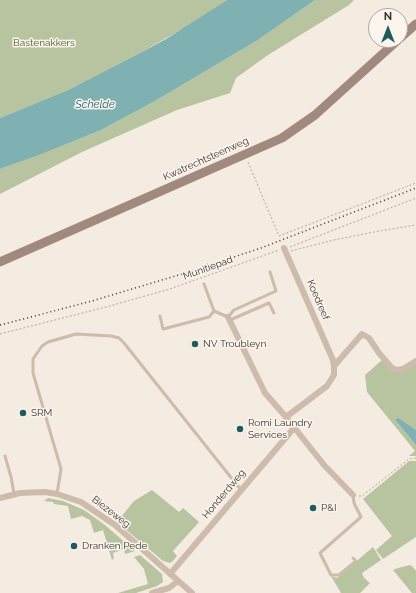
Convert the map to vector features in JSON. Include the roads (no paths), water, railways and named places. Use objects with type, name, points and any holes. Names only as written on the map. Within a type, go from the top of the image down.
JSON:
[{"type":"street","name":"Kwatrechtsteenweg","points":[[408,31],[416,24]]},
{"type":"street","name":"Kwatrechtsteenweg","points":[[0,262],[282,138],[315,115],[389,48]]},
{"type":"street","name":"Koedreef","points":[[285,250],[334,363]]},
{"type":"street","points":[[229,318],[265,393],[324,465],[353,496]]},
{"type":"street","points":[[286,417],[327,386],[334,375],[334,363],[362,334],[369,338],[392,368],[397,370],[403,369],[416,361]]},
{"type":"street","name":"Honderdweg","points":[[170,574],[294,428]]},
{"type":"street","name":"Biezeweg","points":[[0,498],[30,492],[57,494],[81,502],[115,525],[192,593]]},
{"type":"street","points":[[152,593],[170,588],[178,581]]},
{"type":"lane","points":[[229,318],[234,310],[276,291],[270,272]]},
{"type":"lane","points":[[204,284],[214,311],[229,318],[269,303],[274,313]]},
{"type":"lane","points":[[160,316],[163,329],[209,317],[214,311]]},
{"type":"lane","points":[[57,494],[61,469],[33,373],[33,359],[42,346],[48,342],[76,334],[111,336],[119,338],[241,490]]},
{"type":"lane","points":[[5,456],[14,494]]},
{"type":"lane","points":[[353,496],[354,503],[361,518],[320,553],[331,575],[339,575],[356,562],[353,558]]},
{"type":"water","name":"Schelde","points":[[227,0],[315,0],[258,40],[155,101],[101,130],[0,169],[0,118],[68,90],[136,55],[166,39]]},
{"type":"water","points":[[399,418],[416,430],[416,445],[396,421],[396,419]]},
{"type":"railway","points":[[0,325],[92,301],[192,271],[261,248],[416,188]]},
{"type":"place","name":"NV Troubleyn","points":[[195,344]]},
{"type":"place","name":"SRM","points":[[23,413]]},
{"type":"place","name":"Romi Laundry Services","points":[[240,429]]},
{"type":"place","name":"P&I","points":[[313,508]]},
{"type":"place","name":"Dranken Pede","points":[[74,546]]},
{"type":"park label","name":"Bastenakkers","points":[[44,43]]}]
